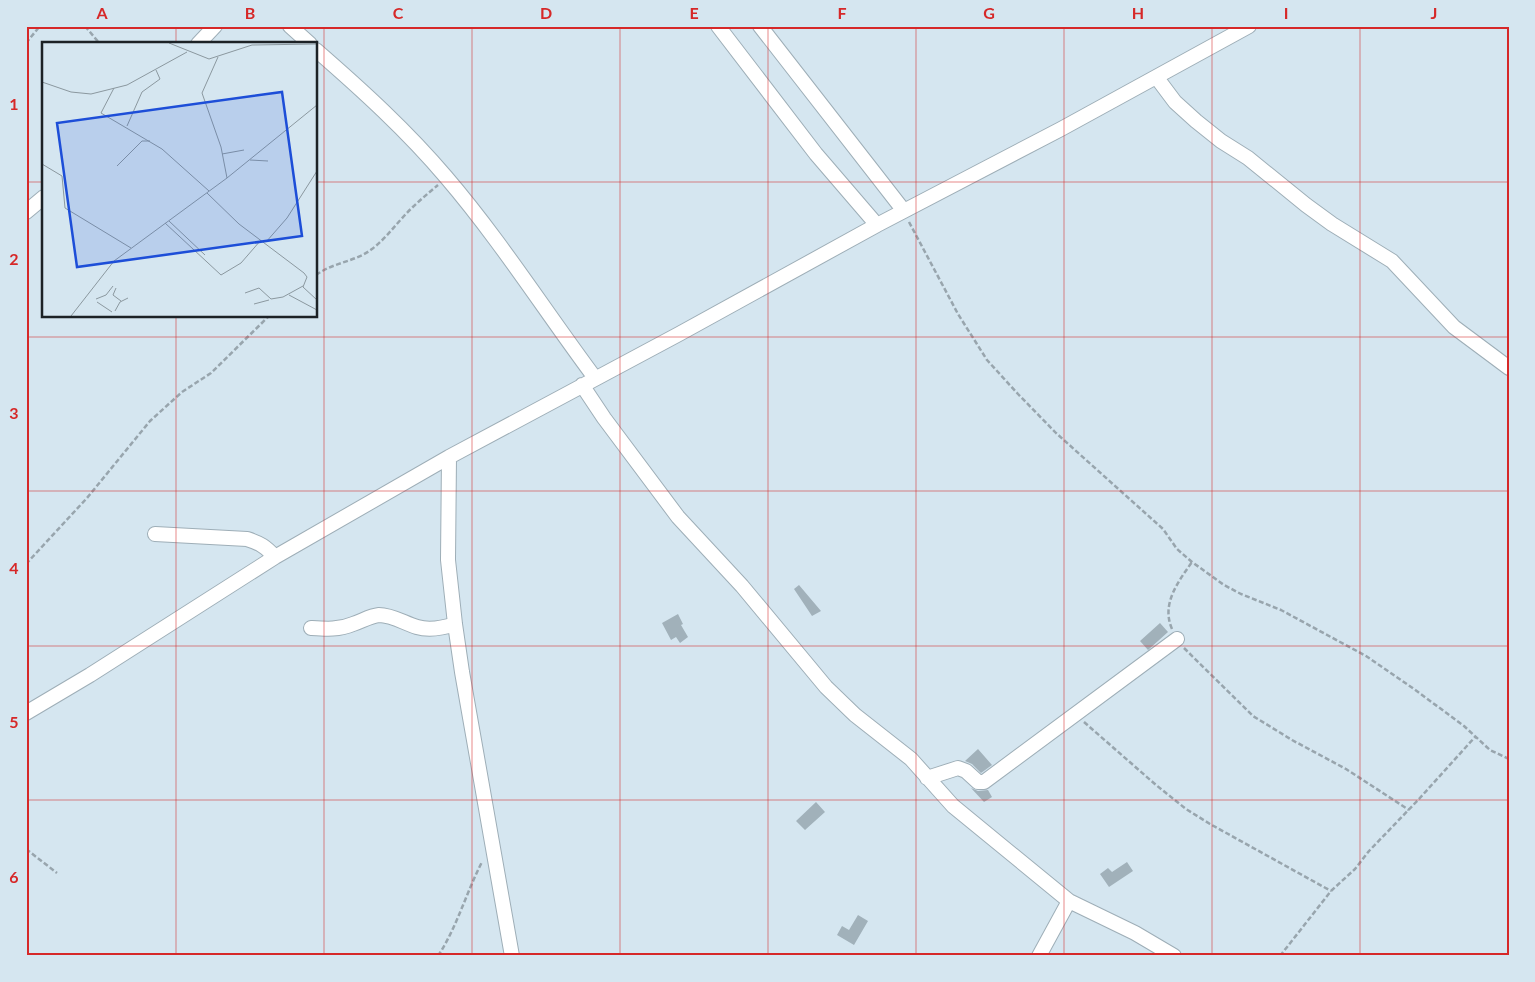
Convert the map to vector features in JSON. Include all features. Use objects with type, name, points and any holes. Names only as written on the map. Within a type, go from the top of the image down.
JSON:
[{"type":"street","points":[[200,42],[215,26]]},
{"type":"street","points":[[290,26],[308,42]]},
{"type":"street","points":[[718,26],[816,154],[877,225]]},
{"type":"street","points":[[760,26],[904,212]]},
{"type":"street","points":[[26,713],[90,675],[275,557],[449,457],[877,225],[1157,78],[1249,26]]},
{"type":"street","points":[[318,52],[409,136],[446,178],[511,261],[595,378]]},
{"type":"street","points":[[1157,78],[1176,102],[1220,141],[1248,158],[1332,224],[1392,261],[1454,327],[1509,368]]},
{"type":"street","points":[[26,212],[42,199]]},
{"type":"street","points":[[582,385],[604,418],[678,517],[742,586],[826,687],[855,715],[911,760],[953,806],[1069,901],[1135,933],[1174,956]]},
{"type":"street","points":[[449,457],[448,560],[455,624],[512,956]]},
{"type":"street","points":[[155,534],[247,539],[268,548],[275,557]]},
{"type":"street","points":[[311,628],[330,630],[342,628],[369,617],[380,615],[418,628],[431,629],[455,624]]},
{"type":"street","points":[[927,778],[958,768],[966,771],[978,782],[984,782],[1176,639]]},
{"type":"street","points":[[1039,956],[1069,901]]},
{"type":"path","points":[[26,43],[40,26]]},
{"type":"path","points":[[85,26],[98,42]]},
{"type":"path","points":[[318,273],[325,268],[359,257],[370,250],[384,239],[419,202],[446,178]]},
{"type":"path","points":[[904,212],[954,306],[987,360],[1056,433],[1164,529],[1178,549],[1192,562],[1224,585],[1281,610],[1366,656],[1464,726],[1490,750],[1509,759]]},
{"type":"path","points":[[26,564],[87,498],[150,421],[176,397],[211,373],[267,318]]},
{"type":"path","points":[[1192,562],[1178,582],[1169,601],[1168,620],[1176,639],[1253,716],[1292,740],[1346,769],[1409,810]]},
{"type":"path","points":[[1076,715],[1142,773],[1186,808],[1210,824],[1331,891]]},
{"type":"path","points":[[1280,956],[1331,891],[1355,869],[1369,851],[1475,737]]},
{"type":"path","points":[[438,956],[453,929],[473,880],[492,846]]},
{"type":"path","points":[[26,849],[57,873]]},
{"type":"building","points":[[799,585],[821,611],[812,616],[794,589]]},
{"type":"building","points":[[678,614],[683,624],[681,625],[688,637],[680,643],[676,637],[671,640],[662,623]]},
{"type":"building","points":[[1160,623],[1168,632],[1148,650],[1140,641]]},
{"type":"building","points":[[978,749],[992,765],[981,773],[972,764],[965,761]]},
{"type":"building","points":[[971,788],[978,791],[988,790],[992,797],[984,802]]},
{"type":"building","points":[[816,802],[825,812],[805,830],[796,821]]},
{"type":"building","points":[[1127,862],[1133,871],[1109,887],[1100,874],[1108,868],[1112,872]]},
{"type":"building","points":[[858,915],[868,921],[854,945],[837,935],[842,926],[849,930]]}]
